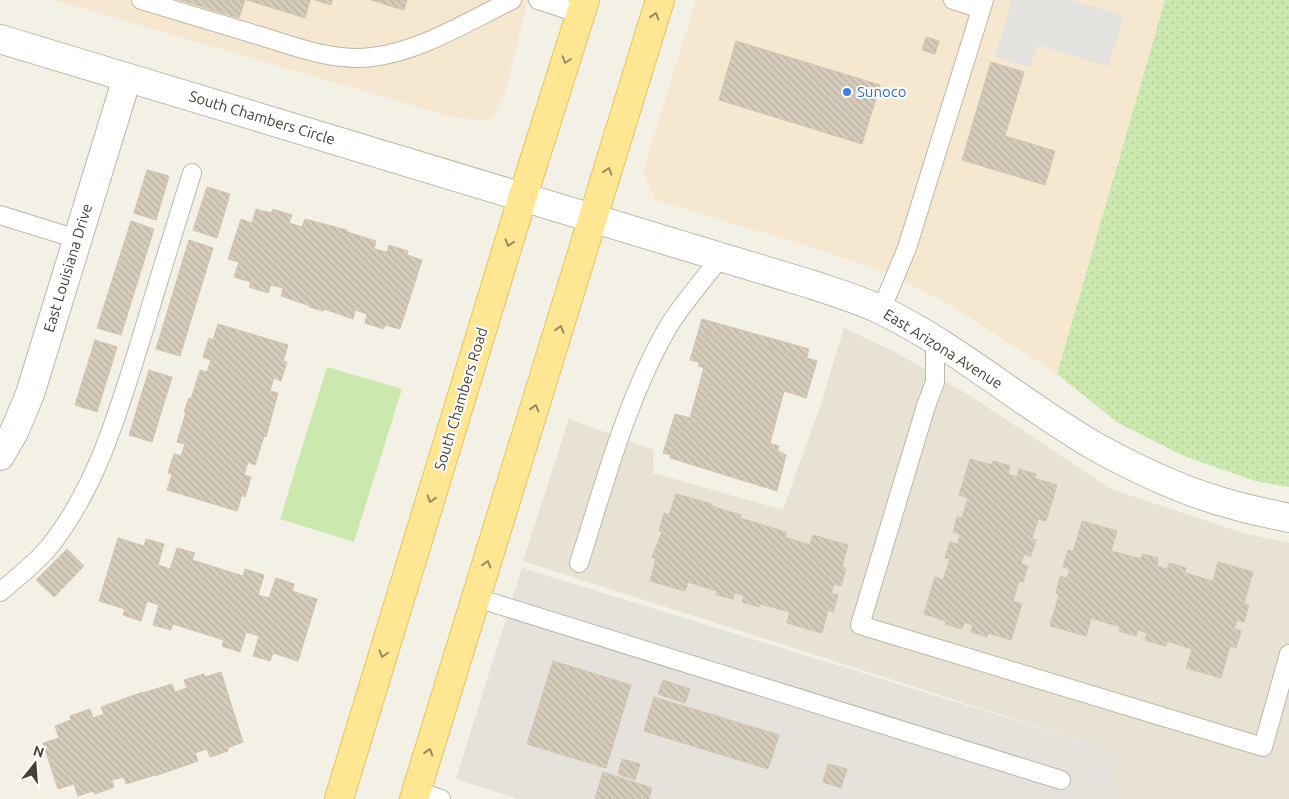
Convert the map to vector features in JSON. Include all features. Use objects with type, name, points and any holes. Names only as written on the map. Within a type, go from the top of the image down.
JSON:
[{"type":"main road","points":[[424,796],[477,598],[660,0]]},
{"type":"main road","name":"South Chambers Road","points":[[339,799],[523,196],[583,7]]},
{"type":"street","name":"South Chambers Circle","points":[[0,39],[523,196]]},
{"type":"street","name":"East Louisiana Drive","points":[[0,456],[14,432],[27,400],[127,78]]},
{"type":"street","name":"East Arizona Avenue","points":[[523,196],[832,291],[881,310],[935,340],[1069,431],[1130,465],[1195,493],[1236,506],[1289,518]]},
{"type":"lane","points":[[141,0],[304,49],[332,56],[360,58],[388,54],[419,45],[512,0]]},
{"type":"lane","points":[[538,0],[583,7]]},
{"type":"lane","points":[[881,310],[907,248],[983,4],[953,0]]},
{"type":"lane","points":[[0,592],[21,575],[49,547],[74,512],[98,463],[123,396],[192,173]]},
{"type":"lane","points":[[0,215],[77,240]]},
{"type":"lane","points":[[579,563],[623,428],[646,371],[669,326],[720,257]]},
{"type":"lane","points":[[935,340],[935,382],[860,625],[1263,747],[1289,654]]},
{"type":"lane","points":[[477,598],[1061,780]]},
{"type":"shaded area","points":[[54,0],[528,0],[504,97],[490,121],[455,118]]},
{"type":"shaded area","points":[[696,0],[1165,0],[1057,374],[947,303],[892,275],[827,252],[655,200],[643,171]]},
{"type":"shaded area","points":[[1012,0],[1072,0],[1124,16],[1108,67],[1038,45],[1030,67],[995,57]]},
{"type":"shaded area","points":[[844,328],[895,352],[969,395],[1111,489],[1243,533],[1289,543],[1289,799],[1106,799],[1120,753],[523,561],[569,419],[654,450],[653,473],[783,510],[821,404]]},
{"type":"shaded area","points":[[522,568],[1121,753],[1106,799],[519,799],[456,779]]},
{"type":"green space","points":[[1165,0],[1289,0],[1289,487],[1255,481],[1184,456],[1118,423],[1057,374]]},
{"type":"green space","points":[[327,367],[402,389],[354,542],[280,519]]},
{"type":"building","points":[[180,0],[245,0],[239,18]]},
{"type":"building","points":[[247,0],[310,0],[305,18]]},
{"type":"building","points":[[315,0],[332,0],[331,5]]},
{"type":"building","points":[[371,0],[407,0],[404,10]]},
{"type":"building","points":[[926,37],[939,41],[935,54],[922,50]]},
{"type":"building","points":[[736,41],[880,85],[862,144],[719,100]]},
{"type":"building","points":[[991,62],[1024,72],[1005,136],[1055,151],[1045,185],[962,160]]},
{"type":"building","points":[[147,170],[169,176],[156,220],[134,213]]},
{"type":"building","points":[[207,187],[230,194],[217,238],[193,230]]},
{"type":"building","points":[[256,209],[271,213],[273,209],[292,215],[289,223],[302,227],[305,219],[347,230],[347,232],[376,241],[374,249],[387,252],[389,245],[408,251],[407,255],[422,260],[400,329],[385,325],[384,329],[365,323],[367,314],[355,310],[353,319],[324,309],[323,311],[309,307],[281,296],[283,288],[271,285],[268,293],[249,287],[251,282],[234,277],[239,262],[228,259],[241,219],[252,223]]},
{"type":"building","points":[[131,221],[154,229],[121,335],[97,328]]},
{"type":"building","points":[[189,240],[213,248],[180,356],[156,349]]},
{"type":"building","points":[[702,319],[809,349],[798,388],[782,384],[766,442],[779,446],[769,483],[663,453],[675,414],[690,418],[705,364],[690,360]]},
{"type":"building","points":[[218,324],[288,345],[283,361],[287,362],[281,381],[274,378],[270,391],[278,393],[266,437],[264,436],[255,465],[248,462],[244,475],[251,477],[245,497],[242,495],[237,511],[167,490],[172,475],[168,473],[174,454],[181,456],[185,444],[177,442],[186,412],[184,412],[189,398],[191,399],[200,370],[207,372],[211,360],[203,357],[209,338],[213,340]]},
{"type":"building","points":[[708,330],[817,361],[806,398],[784,391],[769,447],[786,455],[777,491],[670,458],[681,423],[697,428],[714,371],[698,366]]},
{"type":"building","points":[[95,340],[117,347],[97,412],[75,405]]},
{"type":"building","points":[[149,370],[172,377],[152,442],[129,435]]},
{"type":"building","points":[[970,459],[992,465],[993,461],[1010,466],[1008,474],[1017,477],[1019,469],[1036,474],[1034,478],[1057,485],[1046,521],[1038,519],[1032,539],[1036,540],[1031,556],[1024,554],[1021,564],[1028,566],[1023,582],[1019,581],[1013,601],[1022,604],[1011,640],[988,633],[987,637],[971,632],[973,625],[964,622],[962,629],[945,624],[946,621],[924,614],[935,577],[943,580],[950,559],[945,558],[950,542],[958,544],[960,534],[953,532],[957,517],[962,518],[968,498],[959,495]]},
{"type":"building","points":[[676,494],[712,504],[711,506],[741,515],[740,518],[786,532],[785,537],[810,545],[813,535],[848,545],[842,567],[846,569],[841,586],[834,584],[831,593],[838,595],[833,612],[828,610],[822,633],[787,623],[790,612],[760,604],[759,607],[742,602],[744,596],[735,593],[733,599],[716,595],[717,591],[688,582],[685,591],[650,581],[656,559],[652,557],[662,532],[659,531],[664,513],[669,515]]},
{"type":"building","points":[[1082,521],[1117,531],[1111,551],[1141,559],[1143,554],[1158,558],[1157,566],[1167,569],[1169,563],[1186,568],[1185,573],[1213,581],[1218,562],[1253,572],[1244,604],[1249,605],[1244,622],[1237,620],[1234,629],[1241,631],[1236,648],[1230,646],[1221,678],[1186,668],[1192,649],[1167,641],[1166,646],[1145,640],[1147,633],[1138,630],[1136,636],[1119,631],[1120,627],[1091,618],[1086,636],[1050,626],[1059,595],[1056,593],[1060,576],[1067,578],[1070,569],[1063,567],[1068,550],[1073,552]]},
{"type":"building","points":[[118,538],[144,546],[146,539],[164,544],[158,565],[170,569],[177,548],[195,553],[192,560],[243,576],[245,569],[264,575],[258,595],[269,598],[276,578],[294,584],[292,591],[317,599],[298,661],[273,653],[270,661],[253,656],[259,636],[246,632],[240,652],[222,646],[224,640],[173,624],[171,630],[153,625],[159,605],[147,601],[141,621],[123,615],[125,609],[99,601]]},
{"type":"building","points":[[67,549],[84,566],[54,597],[36,580]]},
{"type":"building","points":[[553,661],[631,685],[606,768],[527,744]]},
{"type":"building","points":[[221,672],[243,742],[227,748],[228,751],[210,757],[207,749],[195,753],[198,761],[155,776],[126,784],[124,777],[112,780],[114,787],[95,794],[93,791],[78,796],[74,784],[58,789],[43,743],[59,738],[55,726],[71,720],[70,716],[90,709],[93,718],[104,714],[101,707],[172,684],[175,692],[187,688],[184,680],[204,674],[205,677]]},
{"type":"building","points":[[663,680],[690,689],[685,703],[658,694]]},
{"type":"building","points":[[654,697],[779,735],[768,769],[644,731]]},
{"type":"building","points":[[622,759],[640,764],[635,780],[618,774]]},
{"type":"building","points":[[828,764],[847,769],[841,788],[823,782]]},
{"type":"building","points":[[603,772],[652,788],[649,799],[595,799]]},
{"type":"place","name":"Sunoco","points":[[847,92]]}]
